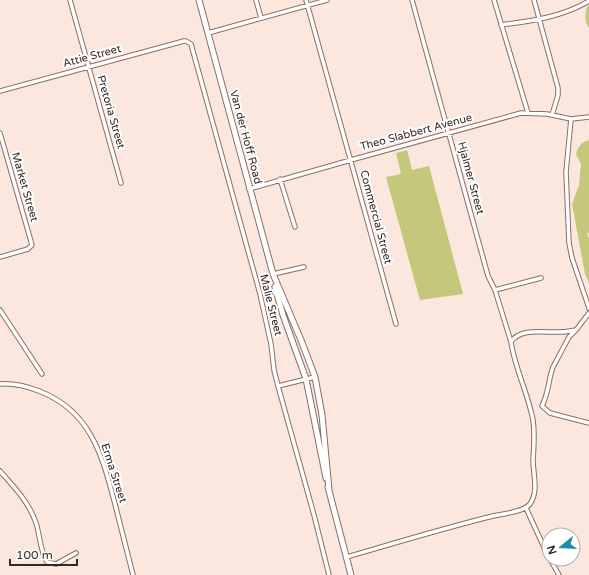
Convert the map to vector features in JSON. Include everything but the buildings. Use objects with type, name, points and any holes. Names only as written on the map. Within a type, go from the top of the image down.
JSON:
[{"type":"main road","name":"Van der Hoff Road","points":[[199,0],[272,274],[301,340],[314,377],[322,415],[329,490]]},
{"type":"main road","name":"Van der Hoff Road","points":[[274,280],[275,289],[283,315],[306,379],[329,490],[351,575]]},
{"type":"street","name":"Pretoria Street","points":[[70,0],[121,184]]},
{"type":"street","points":[[256,0],[261,18]]},
{"type":"street","name":"Commercial Street","points":[[306,0],[396,324]]},
{"type":"street","points":[[208,33],[327,0]]},
{"type":"street","name":"Hjalmer Street","points":[[412,0],[488,276],[495,290],[526,391],[533,421],[535,448],[533,460],[535,489],[532,500],[526,508]]},
{"type":"street","points":[[494,0],[528,113]]},
{"type":"street","points":[[534,0],[558,88],[558,95],[552,115]]},
{"type":"street","points":[[501,25],[540,20],[577,8],[589,1]]},
{"type":"street","name":"Attie Street","points":[[0,91],[184,41],[189,42]]},
{"type":"street","name":"Malie Street","points":[[189,42],[193,48],[260,294],[270,336],[278,386],[329,575]]},
{"type":"street","name":"Theo Slabbert Avenue","points":[[249,189],[521,113],[552,115],[571,119],[589,117]]},
{"type":"street","points":[[571,119],[566,189],[569,243],[572,258],[589,308]]},
{"type":"street","name":"Market Street","points":[[0,133],[32,247],[0,256]]},
{"type":"street","points":[[280,180],[295,227]]},
{"type":"street","points":[[272,274],[304,267]]},
{"type":"street","points":[[495,290],[542,278]]},
{"type":"street","points":[[0,310],[42,374]]},
{"type":"street","points":[[589,313],[569,338],[553,367],[547,397],[542,406],[550,413],[589,423]]},
{"type":"street","points":[[511,342],[519,335],[530,332],[562,332],[576,330]]},
{"type":"street","points":[[278,386],[314,377]]},
{"type":"street","name":"Erma Street","points":[[0,384],[21,385],[47,394],[61,403],[86,426],[96,443],[104,465],[133,575]]},
{"type":"street","points":[[0,471],[16,488],[29,508],[35,521],[44,556],[48,562],[56,564],[76,553]]},
{"type":"street","points":[[347,557],[469,522],[526,508],[541,541]]},
{"type":"green space","points":[[587,6],[589,6],[589,28],[585,18]]},
{"type":"green space","points":[[589,140],[589,233],[587,233],[589,239],[589,283],[585,274],[572,204],[579,185],[581,164],[576,154],[580,145]]},
{"type":"green space","points":[[407,150],[412,170],[429,166],[463,294],[420,300],[386,177],[401,174],[396,153]]}]
